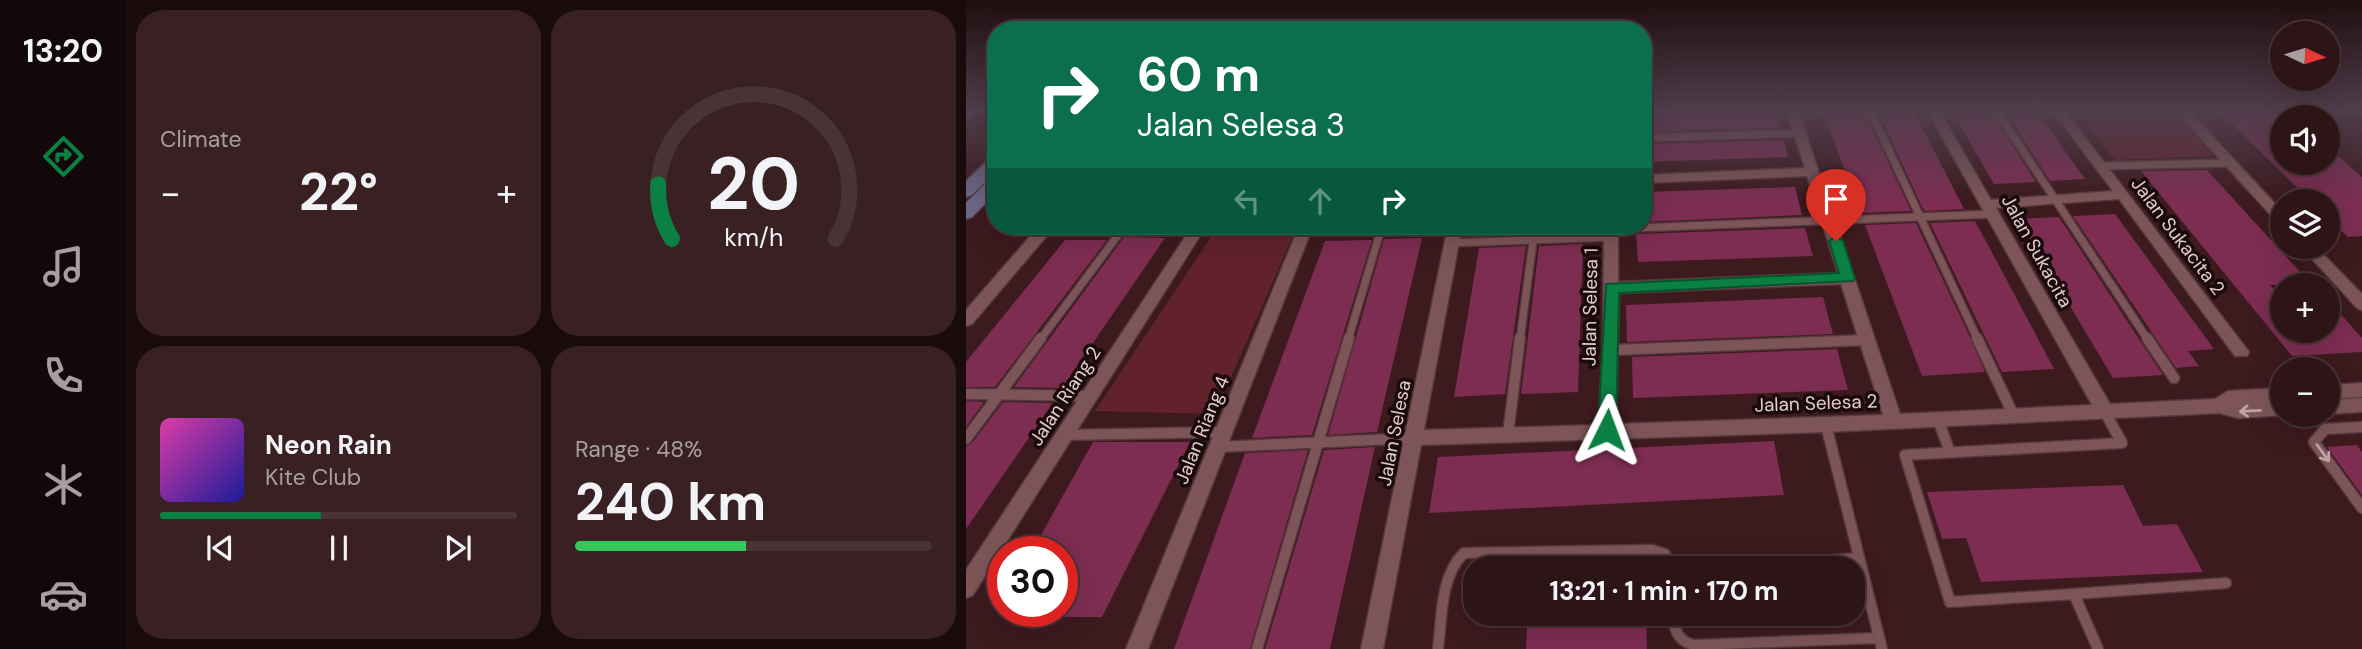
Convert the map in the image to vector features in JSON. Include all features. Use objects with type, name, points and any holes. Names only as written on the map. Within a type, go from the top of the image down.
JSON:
[{"type":"main road","points":[[966,191],[987,171]]},
{"type":"main road","points":[[966,213],[987,192]]},
{"type":"street","points":[[1802,140],[1894,422]]},
{"type":"street","name":"Jalan Sukacita","points":[[1951,140],[2105,412]]},
{"type":"street","name":"Jalan Sukacita 2","points":[[2081,140],[2241,352]]},
{"type":"street","points":[[2209,140],[2270,206]]},
{"type":"street","points":[[1652,179],[1812,172]]},
{"type":"street","points":[[1991,209],[2056,199],[2122,195]]},
{"type":"street","points":[[966,320],[1039,235]]},
{"type":"street","name":"Jalan Riang 2","points":[[966,588],[1194,235]]},
{"type":"street","name":"Jalan Riang 4","points":[[1136,649],[1302,235]]},
{"type":"street","name":"Jalan Selesa","points":[[1372,649],[1454,235]]},
{"type":"street","name":"Jalan Selesa 1","points":[[1607,430],[1611,351],[1611,235]]},
{"type":"street","points":[[2319,259],[2362,304]]},
{"type":"street","points":[[1611,288],[1848,278]]},
{"type":"street","points":[[2340,391],[2362,390]]},
{"type":"street","name":"Jalan Selesa 2","points":[[2219,406],[2228,398],[2270,396]]},
{"type":"street","points":[[2340,406],[2362,405]]},
{"type":"street","name":"Jalan Selesa 2","points":[[1415,438],[1826,425],[2219,406],[2238,411],[2270,410]]},
{"type":"lane","points":[[1884,140],[2014,416]]},
{"type":"lane","points":[[2016,140],[2174,378]]},
{"type":"lane","points":[[2100,166],[2230,163]]},
{"type":"lane","points":[[1652,229],[1921,217],[1991,209]]},
{"type":"lane","points":[[966,439],[1118,235]]},
{"type":"lane","points":[[1256,649],[1379,235]]},
{"type":"lane","points":[[1467,235],[1533,240],[1576,235]]},
{"type":"lane","points":[[1508,434],[1534,235]]},
{"type":"lane","points":[[1611,351],[1868,341]]},
{"type":"lane","points":[[966,394],[1090,396]]},
{"type":"lane","points":[[2105,412],[2122,443],[1905,455],[1950,603],[2226,583]]},
{"type":"lane","points":[[1938,420],[1950,453]]},
{"type":"lane","points":[[1826,425],[1858,556]]},
{"type":"lane","points":[[2362,426],[2325,429],[2314,442],[2362,508]]},
{"type":"lane","points":[[1065,435],[1316,443],[1415,438]]},
{"type":"lane","points":[[1438,649],[1450,570],[1464,553],[1652,550],[1666,556]]},
{"type":"lane","points":[[1675,626],[1676,634],[1687,644],[1694,645],[1880,643],[1865,585]]},
{"type":"lane","points":[[2074,594],[2098,649]]},
{"type":"shaded area","points":[[2100,140],[2200,140],[2214,156],[2115,160]]},
{"type":"shaded area","points":[[1212,235],[1293,235],[1215,414],[1095,411]]},
{"type":"building","points":[[1784,140],[1788,157],[1652,162],[1652,144]]},
{"type":"building","points":[[1833,140],[1878,140],[1911,211],[1861,213]]},
{"type":"building","points":[[1891,140],[1929,140],[1964,209],[1924,211]]},
{"type":"building","points":[[1969,140],[2009,140],[2036,182],[1994,184]]},
{"type":"building","points":[[2024,140],[2058,140],[2085,179],[2050,181]]},
{"type":"building","points":[[2249,140],[2270,140],[2270,161]]},
{"type":"building","points":[[2340,158],[2362,177],[2362,236],[2348,237],[2340,229],[2340,189],[2299,189],[2284,175],[2340,175]]},
{"type":"building","points":[[2207,170],[2270,239],[2270,259],[2288,259],[2301,273],[2270,273],[2270,329],[2141,171]]},
{"type":"building","points":[[1795,187],[1802,215],[1652,222],[1652,192]]},
{"type":"building","points":[[2115,214],[2214,349],[2188,351],[2199,366],[2176,368],[2073,216]]},
{"type":"building","points":[[2059,217],[2163,375],[2113,378],[2018,219]]},
{"type":"building","points":[[1975,221],[2054,369],[2002,372],[1930,223]]},
{"type":"building","points":[[1916,223],[1985,372],[1922,376],[1865,225]]},
{"type":"building","points":[[1805,228],[1813,256],[1638,262],[1636,235]]},
{"type":"building","points":[[1124,237],[1165,238],[1062,388],[1014,387]]},
{"type":"building","points":[[1422,238],[1377,432],[1328,435],[1384,239]]},
{"type":"building","points":[[1065,240],[1107,240],[995,387],[966,387],[966,362]]},
{"type":"building","points":[[1372,240],[1312,435],[1252,438],[1325,241]]},
{"type":"building","points":[[1583,244],[1578,392],[1521,394],[1539,246]]},
{"type":"building","points":[[1526,246],[1505,394],[1454,397],[1479,248]]},
{"type":"building","points":[[1823,297],[1833,334],[1627,342],[1626,305]]},
{"type":"building","points":[[2340,313],[2362,338],[2362,352],[2292,356],[2281,343],[2340,343]]},
{"type":"building","points":[[1837,349],[1848,390],[1633,398],[1632,357]]},
{"type":"building","points":[[966,401],[984,402],[966,427]]},
{"type":"building","points":[[1003,402],[1053,403],[966,529],[966,446],[972,443]]},
{"type":"building","points":[[1774,441],[1784,495],[1429,513],[1438,457]]},
{"type":"building","points":[[1093,442],[1190,442],[1102,617],[1078,617],[1078,536],[1040,536]]},
{"type":"building","points":[[2357,445],[2362,452],[2362,495],[2327,447]]},
{"type":"building","points":[[1375,447],[1330,649],[1265,649],[1324,450]]},
{"type":"building","points":[[1308,450],[1250,649],[1174,649],[1245,453]]},
{"type":"building","points":[[2123,485],[2143,526],[2177,524],[2203,572],[1981,582],[1966,538],[1942,539],[1927,492]]},
{"type":"building","points":[[1527,626],[1646,626],[1647,649],[1526,649]]},
{"type":"route","points":[[1607,430],[1611,288],[1848,278],[1836,241]]}]
